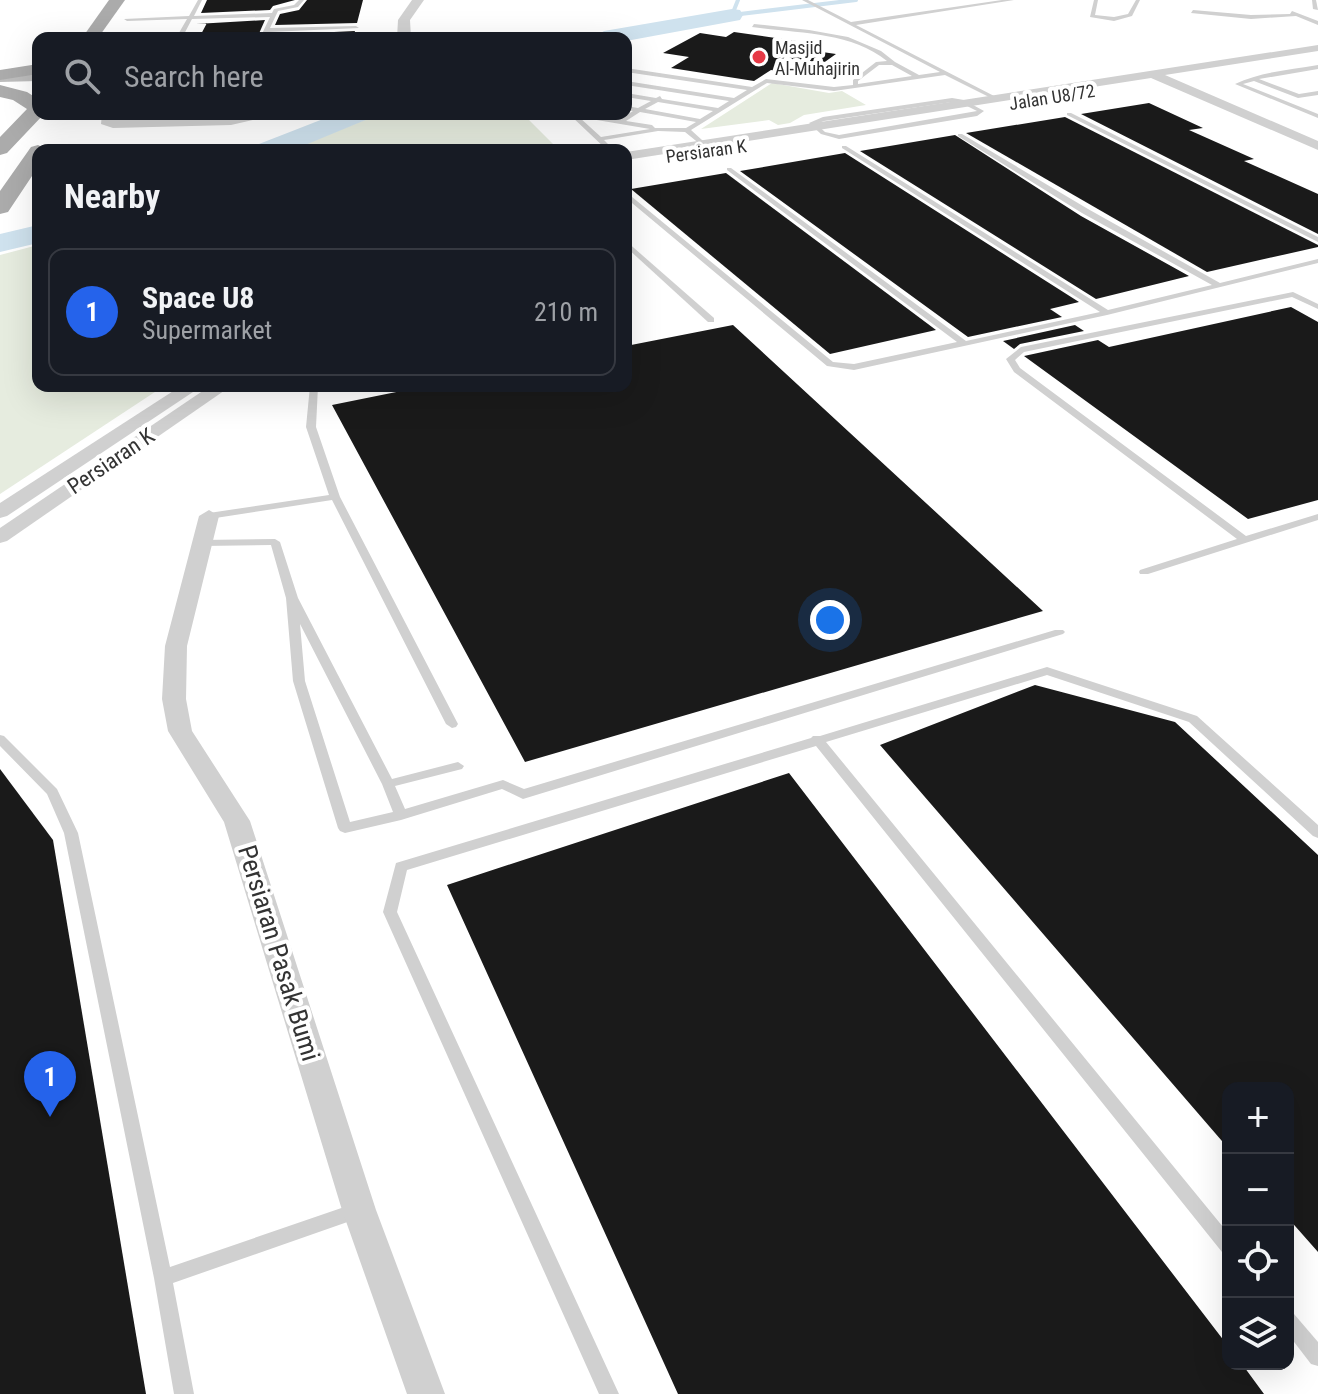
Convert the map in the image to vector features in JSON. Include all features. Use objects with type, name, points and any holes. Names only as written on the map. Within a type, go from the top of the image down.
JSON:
[{"type":"main road","points":[[94,32],[117,0]]},
{"type":"main road","points":[[118,32],[139,0]]},
{"type":"main road","points":[[0,76],[32,70]]},
{"type":"main road","points":[[0,76],[32,76]]},
{"type":"main road","points":[[0,88],[32,84]]},
{"type":"main road","points":[[0,88],[32,105]]},
{"type":"main road","points":[[0,149],[32,115]]},
{"type":"main road","points":[[0,207],[32,159]]},
{"type":"street","points":[[404,32],[404,20],[418,0]]},
{"type":"street","name":"Jalan U8/72","points":[[973,106],[995,98],[1318,48]]},
{"type":"street","name":"Jalan U8/72","points":[[781,136],[1318,56]]},
{"type":"street","points":[[1152,74],[1318,146]]},
{"type":"street","points":[[105,120],[113,124],[243,120]]},
{"type":"street","name":"Persiaran K","points":[[632,161],[781,136]]},
{"type":"street","name":"Persiaran K","points":[[632,155],[707,148]]},
{"type":"street","name":"Persiaran K","points":[[0,512],[184,392]]},
{"type":"street","name":"Persiaran K","points":[[0,537],[213,392]]},
{"type":"street","name":"Persiaran Pasak Bumi","points":[[206,530],[176,646],[174,699],[180,731],[237,821],[359,1210],[426,1394]]},
{"type":"lane","points":[[182,32],[200,0]]},
{"type":"lane","points":[[302,0],[296,6],[276,10],[267,30],[356,28]]},
{"type":"lane","points":[[804,0],[995,98]]},
{"type":"lane","points":[[850,24],[1012,0]]},
{"type":"lane","points":[[1096,0],[1092,16],[1114,19],[1130,15],[1138,0]]},
{"type":"lane","points":[[1241,0],[1284,2],[1295,15]]},
{"type":"lane","points":[[1314,0],[1316,9]]},
{"type":"lane","points":[[1193,12],[1243,16],[1295,15],[1318,23]]},
{"type":"lane","points":[[127,19],[273,15]]},
{"type":"lane","points":[[754,26],[845,39],[877,51],[918,77]]},
{"type":"lane","points":[[856,86],[855,81],[878,63],[893,63]]},
{"type":"lane","points":[[1318,67],[1252,78],[1238,84],[1318,116]]},
{"type":"lane","points":[[632,71],[752,89]]},
{"type":"lane","points":[[614,120],[658,129],[687,130],[766,81],[826,89],[945,73]]},
{"type":"lane","points":[[1252,78],[1298,96]]},
{"type":"lane","points":[[632,114],[690,79]]},
{"type":"lane","points":[[632,84],[734,100]]},
{"type":"lane","points":[[1279,100],[1318,93]]},
{"type":"lane","points":[[632,96],[719,110]]},
{"type":"lane","points":[[632,109],[701,121]]},
{"type":"lane","points":[[1069,114],[1318,240]]},
{"type":"lane","points":[[579,120],[605,144]]},
{"type":"lane","points":[[600,139],[658,129]]},
{"type":"lane","points":[[687,130],[707,148]]},
{"type":"lane","points":[[960,135],[1085,211],[1220,286]]},
{"type":"lane","points":[[844,147],[1107,313]]},
{"type":"lane","points":[[729,169],[965,344]]},
{"type":"lane","points":[[632,199],[830,364],[854,367],[1107,313],[1318,261]]},
{"type":"lane","points":[[632,248],[711,320]]},
{"type":"lane","points":[[1244,540],[1017,370],[1010,359],[1021,350],[1293,294],[1318,307]]},
{"type":"lane","points":[[316,392],[311,427],[335,497],[452,724]]},
{"type":"lane","points":[[206,530],[335,497]]},
{"type":"lane","points":[[1144,572],[1318,517]]},
{"type":"lane","points":[[206,530],[275,542],[292,598],[401,815]]},
{"type":"lane","points":[[292,598],[299,681],[345,828],[401,815],[503,784],[523,794],[1059,632]]},
{"type":"lane","points":[[609,1394],[390,912],[401,867],[1047,671],[1193,719],[1318,833]]},
{"type":"lane","points":[[0,739],[52,792],[71,833],[184,1394]]},
{"type":"lane","points":[[817,739],[1222,1239]]},
{"type":"lane","points":[[388,784],[458,766]]},
{"type":"lane","points":[[163,1278],[359,1210]]},
{"type":"lane","points":[[1294,1327],[1318,1357]]},
{"type":"shaded area","points":[[772,83],[829,93],[842,91],[866,105],[804,115],[790,123],[778,125],[769,120],[701,129]]},
{"type":"shaded area","points":[[364,120],[529,120],[553,144],[306,144]]},
{"type":"shaded area","points":[[32,247],[32,392],[155,392],[0,494],[0,255]]},
{"type":"building","points":[[207,0],[295,0],[273,6],[270,10],[201,13]]},
{"type":"building","points":[[307,0],[363,0],[357,23],[275,25],[280,14],[299,10]]},
{"type":"building","points":[[265,20],[260,32],[202,32],[207,23]]},
{"type":"building","name":"Masjid Al-Muhajirin","points":[[734,32],[796,41],[788,47],[836,54],[805,76],[771,70],[754,81],[671,68],[689,57],[663,53],[700,33],[726,37]]},
{"type":"building","points":[[1149,103],[1203,128],[1189,130],[1254,159],[1244,161],[1318,194],[1318,234],[1081,114]]},
{"type":"building","points":[[1065,117],[1318,247],[1207,272],[966,133]]},
{"type":"building","points":[[955,135],[1081,216],[1189,276],[1096,299],[860,151]]},
{"type":"building","points":[[845,153],[1079,302],[1050,309],[1062,317],[968,337],[740,171]]},
{"type":"building","points":[[726,173],[936,330],[830,354],[632,189]]},
{"type":"building","points":[[1291,307],[1318,322],[1318,500],[1248,519],[1024,356],[1098,340],[1109,347]]},
{"type":"building","points":[[733,325],[1043,611],[525,762],[332,405],[396,392],[632,392],[632,345]]},
{"type":"building","points":[[1075,325],[1084,331],[1020,344],[1014,349],[1003,341]]},
{"type":"building","points":[[1035,685],[1175,722],[1318,855],[1318,1252],[1294,1225],[1294,1082],[1222,1082],[1222,1141],[880,745]]},
{"type":"building","points":[[0,769],[53,840],[146,1394],[0,1394]]},
{"type":"building","points":[[789,773],[1222,1338],[1222,1370],[1246,1370],[1264,1394],[678,1394],[447,885]]},
{"type":"waterway","points":[[738,0],[732,15],[856,0]]},
{"type":"waterway","points":[[632,33],[732,15]]},
{"type":"waterway","points":[[284,144],[344,120]]},
{"type":"waterway","points":[[0,243],[32,235]]},
{"type":"place","name":"Masjid Al-Muhajirin","points":[[759,57]]},
{"type":"place","name":"Space U8","points":[[50,1117]]}]
